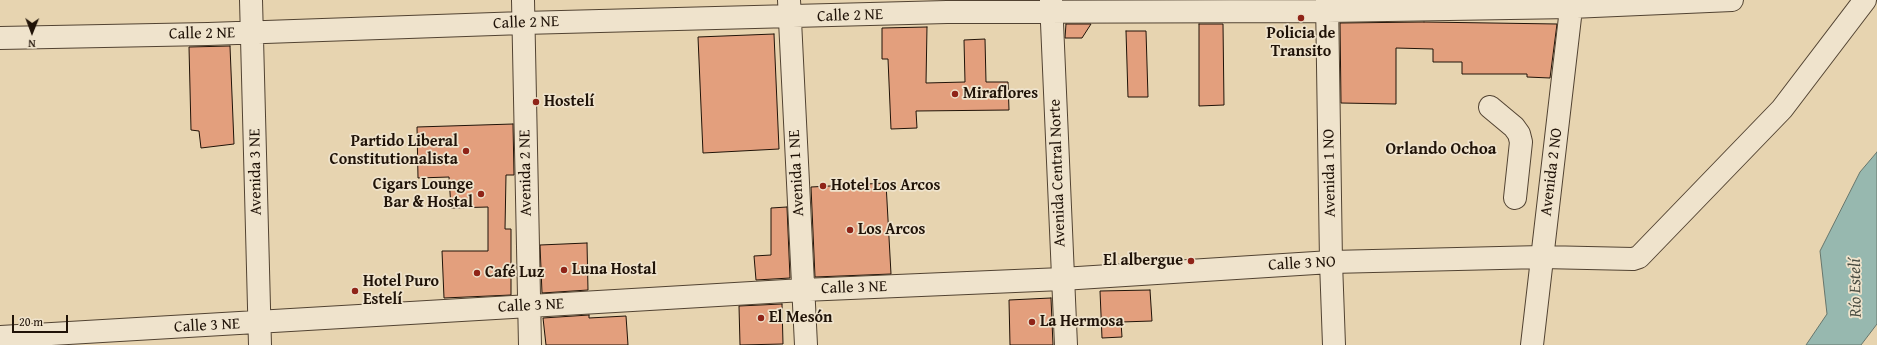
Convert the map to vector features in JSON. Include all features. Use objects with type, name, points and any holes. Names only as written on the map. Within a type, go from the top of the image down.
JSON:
[{"type":"street","name":"Avenida 3 NE","points":[[251,0],[260,345]]},
{"type":"street","name":"Avenida 2 NE","points":[[523,0],[530,345]]},
{"type":"street","name":"Calle 2 NE","points":[[0,38],[252,33],[523,23],[789,9],[947,12],[1052,6],[1327,6],[1732,0]]},
{"type":"street","points":[[1866,0],[1877,4]]},
{"type":"street","name":"Calle 3 NO","points":[[1062,279],[1331,262],[1542,257],[1633,259],[1638,257],[1782,109],[1866,0]]},
{"type":"street","name":"Avenida 2 NO","points":[[1532,345],[1572,3]]},
{"type":"street","name":"Avenida Central Norte","points":[[1052,6],[1062,279],[1066,345]]},
{"type":"street","name":"Avenida 1 NO","points":[[1327,6],[1331,262],[1334,345]]},
{"type":"street","name":"Avenida 1 NE","points":[[789,9],[802,290],[806,345]]},
{"type":"street","points":[[1490,107],[1514,127],[1519,134],[1521,142],[1515,198]]},
{"type":"street","points":[[1521,142],[1555,143]]},
{"type":"street","name":"Calle 3 NE","points":[[0,337],[260,323],[802,290],[1062,279]]},
{"type":"water","name":"Río Estelí","points":[[1877,152],[1877,324],[1861,345],[1806,345],[1827,314],[1820,251],[1860,172]]},
{"type":"building","points":[[1424,22],[1557,24],[1550,78],[1527,77],[1527,74],[1462,74],[1462,62],[1433,62],[1433,49],[1396,48],[1396,104],[1341,103],[1340,23]]},
{"type":"building","points":[[1066,24],[1091,24],[1082,38],[1065,38]]},
{"type":"building","points":[[1199,24],[1223,24],[1224,105],[1199,106]]},
{"type":"building","points":[[927,27],[926,83],[965,82],[964,40],[985,39],[986,82],[1008,82],[1009,110],[916,111],[917,128],[891,129],[888,59],[882,59],[882,28]]},
{"type":"building","points":[[1126,31],[1146,31],[1148,97],[1128,97]]},
{"type":"building","points":[[774,34],[779,149],[703,153],[698,37]]},
{"type":"building","points":[[230,46],[234,144],[201,148],[199,131],[191,130],[189,47]]},
{"type":"building","points":[[513,124],[514,175],[506,175],[505,229],[511,229],[511,295],[444,298],[442,251],[488,251],[488,207],[451,208],[449,177],[418,178],[417,127]]},
{"type":"building","name":"Los Arcos","points":[[886,183],[891,274],[815,277],[811,187]]},
{"type":"building","points":[[787,207],[790,278],[756,280],[754,256],[771,255],[771,208]]},
{"type":"building","name":"Luna Hostal","points":[[587,243],[588,290],[542,293],[540,245]]},
{"type":"building","points":[[1150,290],[1152,321],[1121,322],[1122,337],[1102,338],[1100,291]]},
{"type":"building","name":"La Hermosa","points":[[1051,298],[1053,345],[1010,345],[1009,300]]},
{"type":"building","name":"El Mesón","points":[[782,304],[783,344],[740,345],[739,306]]},
{"type":"building","points":[[589,315],[589,318],[626,316],[628,345],[546,345],[543,318]]},
{"type":"place","name":"Policia de Transito","points":[[1301,18]]},
{"type":"place","name":"Miraflores","points":[[955,94]]},
{"type":"place","name":"Hostelí","points":[[536,102]]},
{"type":"place","name":"Partido Liberal Constitutionalista","points":[[466,151]]},
{"type":"place","name":"Hotel Los Arcos","points":[[823,186]]},
{"type":"place","name":"Cigars Lounge Bar & Hostal","points":[[481,194]]},
{"type":"place","name":"Los Arcos","points":[[850,230]]},
{"type":"place","name":"El albergue","points":[[1191,261]]},
{"type":"place","name":"Luna Hostal","points":[[564,270]]},
{"type":"place","name":"Café Luz","points":[[477,273]]},
{"type":"place","name":"Hotel Puro Estelí","points":[[355,291]]},
{"type":"place","name":"El Mesón","points":[[761,318]]},
{"type":"place","name":"La Hermosa","points":[[1032,322]]},
{"type":"district","name":"Orlando Ochoa","points":[[1441,150]]}]
